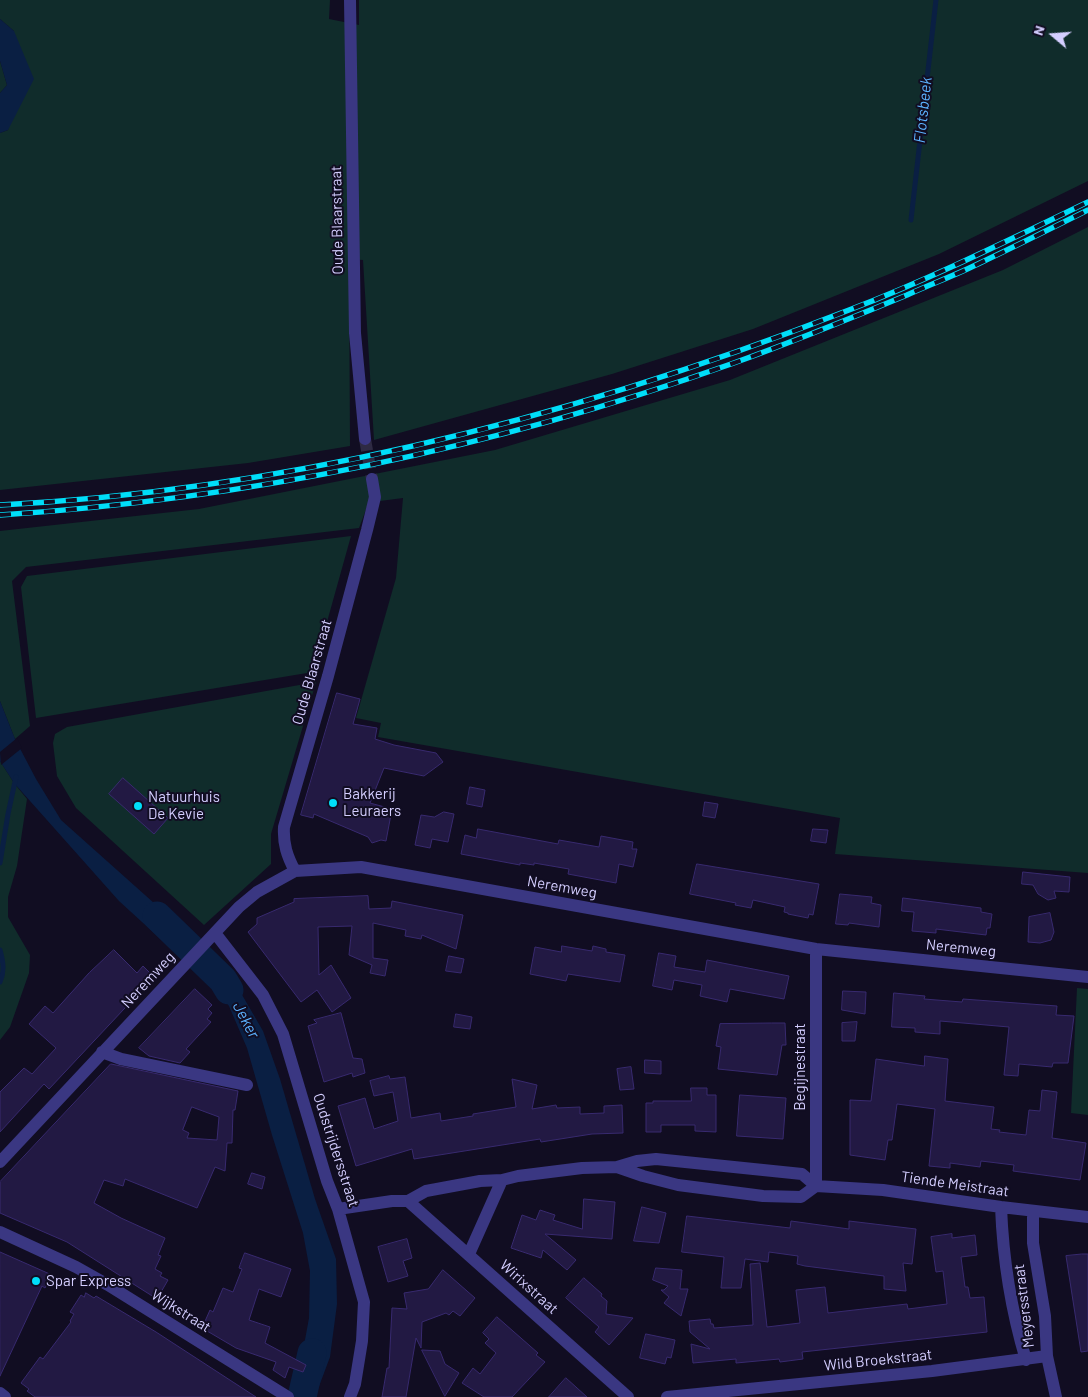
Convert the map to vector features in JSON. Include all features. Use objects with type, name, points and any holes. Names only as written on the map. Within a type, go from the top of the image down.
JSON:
[{"type":"street","name":"Oude Blaarstraat","points":[[350,0],[355,333],[365,439]]},
{"type":"street","name":"Oude Blaarstraat","points":[[295,871],[283,842],[284,828],[328,676],[367,530],[375,497],[372,479]]},
{"type":"street","name":"Neremweg","points":[[0,1162],[239,907],[257,892],[295,871],[361,867],[816,948],[1088,977]]},
{"type":"street","name":"Oudstrijdersstraat","points":[[215,933],[263,994],[283,1034],[327,1181],[338,1209],[364,1302],[362,1341],[355,1384],[350,1397]]},
{"type":"street","name":"Begijnestraat","points":[[816,948],[816,1186]]},
{"type":"street","points":[[102,1052],[121,1059],[247,1085]]},
{"type":"street","name":"Tiende Meistraat","points":[[338,1209],[392,1201],[408,1201],[426,1191],[480,1181],[502,1180],[518,1176],[582,1168],[617,1167],[637,1161],[656,1159],[802,1174],[816,1186],[883,1190],[1088,1217]]},
{"type":"street","name":"Tiende Meistraat","points":[[617,1167],[678,1185],[763,1196],[801,1197],[816,1186]]},
{"type":"street","points":[[469,1254],[502,1180]]},
{"type":"street","name":"Wirixstraat","points":[[408,1201],[628,1397]]},
{"type":"street","name":"Meyersstraat","points":[[1001,1207],[1002,1241],[1014,1320],[1026,1360]]},
{"type":"street","name":"Meyersstraat","points":[[1033,1211],[1033,1243],[1045,1316],[1046,1356],[1056,1397]]},
{"type":"street","name":"Wijkstraat","points":[[0,1232],[76,1267],[108,1285],[288,1397]]},
{"type":"street","name":"Wild Broekstraat","points":[[667,1397],[712,1395],[1026,1360],[1046,1356]]},
{"type":"street","points":[[0,1393],[5,1397]]},
{"type":"green space","points":[[0,0],[330,0],[329,19],[359,25],[359,0],[1088,0],[1088,181],[939,254],[753,329],[612,374],[374,440],[363,260],[349,259],[350,446],[248,463],[0,490],[0,133],[8,130],[14,31],[0,19]]},
{"type":"green space","points":[[0,61],[7,85],[0,93]]},
{"type":"green space","points":[[1088,227],[1088,873],[835,854],[840,818],[378,737],[381,723],[356,718],[396,578],[403,498],[380,501],[370,499],[359,528],[26,567],[12,581],[30,726],[15,739],[0,701],[0,531],[199,509],[495,450],[730,380],[1003,270]]},
{"type":"green space","points":[[351,536],[313,672],[36,718],[21,587],[27,576]]},
{"type":"green space","points":[[316,682],[271,834],[271,864],[204,925],[76,808],[57,776],[53,743],[55,734],[67,727]]},
{"type":"green space","points":[[0,761],[27,799],[17,866],[8,897],[8,917],[30,955],[29,973],[10,1027],[0,1040]]},
{"type":"green space","points":[[1077,988],[1088,989],[1088,1115],[1071,1113]]},
{"type":"water","points":[[0,19],[14,31],[34,79],[8,130],[0,133],[0,93],[7,85],[0,61]]},
{"type":"water","points":[[0,701],[15,739],[61,820],[192,937],[177,954],[119,901],[14,783],[0,761]]},
{"type":"water","points":[[213,952],[234,981],[263,1031],[280,1079],[315,1199],[336,1259],[337,1304],[330,1357],[315,1397],[296,1389],[309,1318],[310,1271],[303,1233],[247,1048],[229,1006],[199,967]]},
{"type":"pier","points":[[17,738],[22,748],[1,765],[0,752]]},
{"type":"building","points":[[337,693],[360,699],[353,724],[377,728],[375,739],[394,745],[436,753],[443,762],[424,776],[384,768],[370,803],[392,809],[386,841],[381,840],[372,843],[368,837],[314,814],[313,818],[301,815]]},
{"type":"building","name":"Natuurhuis De Kevie","points":[[123,778],[168,818],[154,834],[109,794]]},
{"type":"building","points":[[470,787],[485,790],[482,807],[467,804]]},
{"type":"building","points":[[705,802],[718,804],[715,818],[703,816]]},
{"type":"building","points":[[444,812],[454,814],[448,842],[432,839],[430,848],[415,845],[421,815],[434,817]]},
{"type":"building","points":[[478,829],[558,844],[559,840],[599,847],[601,836],[633,842],[632,849],[637,849],[633,867],[619,864],[616,883],[568,874],[569,869],[534,863],[534,865],[520,863],[520,865],[461,854],[465,835],[476,838]]},
{"type":"building","points":[[813,829],[828,830],[826,843],[811,841]]},
{"type":"building","points":[[697,864],[819,884],[813,915],[809,914],[808,918],[788,914],[784,912],[785,907],[753,900],[751,908],[735,905],[736,903],[690,894]]},
{"type":"building","points":[[1023,872],[1070,877],[1069,892],[1054,891],[1056,898],[1048,900],[1038,894],[1033,885],[1022,884]]},
{"type":"building","points":[[840,894],[872,897],[871,903],[881,905],[879,927],[849,923],[848,925],[836,924]]},
{"type":"building","points":[[368,896],[369,909],[391,908],[392,901],[463,915],[456,949],[422,935],[421,939],[405,936],[406,930],[373,923],[373,958],[388,960],[385,976],[370,973],[372,965],[349,955],[352,926],[318,927],[319,975],[331,965],[351,998],[332,1012],[317,990],[301,1002],[248,932],[257,924],[257,918],[294,902],[294,899]]},
{"type":"building","points":[[903,898],[981,908],[981,912],[992,914],[990,928],[987,928],[986,935],[936,929],[936,933],[912,931],[914,912],[902,911]]},
{"type":"building","points":[[1050,913],[1054,932],[1051,940],[1040,943],[1028,942],[1029,917]]},
{"type":"building","points":[[562,946],[592,951],[593,946],[606,949],[606,952],[625,955],[620,982],[568,974],[566,981],[530,974],[535,947],[561,952]]},
{"type":"building","points":[[114,950],[137,973],[143,966],[154,977],[49,1089],[44,1084],[0,1132],[0,1092],[24,1068],[32,1074],[56,1048],[29,1024],[45,1006],[53,1013],[89,973]]},
{"type":"building","points":[[659,953],[676,956],[674,967],[705,972],[707,960],[789,976],[784,999],[730,989],[727,1002],[700,996],[702,985],[674,980],[672,990],[653,986]]},
{"type":"building","points":[[449,956],[464,959],[461,973],[446,971]]},
{"type":"building","points":[[195,989],[212,1005],[208,1009],[212,1013],[207,1019],[211,1022],[186,1049],[190,1052],[180,1063],[149,1056],[139,1048]]},
{"type":"building","points":[[843,991],[866,992],[865,1014],[842,1010]]},
{"type":"building","points":[[894,993],[925,996],[924,999],[962,1002],[963,999],[1057,1006],[1056,1015],[1074,1016],[1068,1063],[1053,1063],[1052,1067],[1019,1064],[1018,1076],[1004,1075],[1009,1027],[940,1021],[940,1034],[915,1032],[915,1028],[892,1027]]},
{"type":"building","points":[[341,1013],[353,1058],[362,1059],[365,1073],[353,1077],[352,1073],[324,1082],[308,1026],[317,1023],[314,1020]]},
{"type":"building","points":[[456,1014],[472,1017],[470,1029],[454,1027]]},
{"type":"building","points":[[857,1022],[855,1041],[842,1041],[842,1023]]},
{"type":"building","points":[[785,1023],[786,1045],[782,1045],[777,1075],[718,1069],[721,1047],[716,1046],[720,1024]]},
{"type":"building","points":[[925,1056],[948,1059],[945,1101],[994,1107],[991,1129],[1000,1130],[999,1132],[1026,1135],[1029,1110],[1040,1111],[1042,1090],[1057,1092],[1052,1138],[1086,1143],[1080,1180],[1013,1171],[1014,1165],[981,1161],[980,1167],[950,1163],[950,1168],[929,1166],[935,1109],[897,1104],[892,1140],[888,1140],[885,1160],[850,1155],[850,1100],[871,1101],[876,1059],[924,1066]]},
{"type":"building","points":[[645,1060],[661,1061],[661,1074],[645,1073]]},
{"type":"building","points":[[111,1064],[238,1091],[235,1110],[233,1110],[232,1143],[227,1143],[225,1171],[215,1167],[197,1208],[125,1179],[123,1186],[104,1180],[94,1203],[121,1218],[165,1238],[158,1255],[161,1256],[155,1269],[162,1273],[160,1276],[168,1280],[157,1299],[67,1242],[0,1213],[0,1182]],"holes":[[[192,1107],[219,1117],[217,1140],[187,1138],[189,1133],[183,1130]]]},
{"type":"building","points":[[631,1067],[634,1089],[620,1090],[617,1069]]},
{"type":"building","points":[[389,1076],[390,1079],[405,1077],[411,1118],[440,1113],[441,1121],[516,1107],[512,1079],[537,1085],[532,1109],[556,1105],[557,1108],[580,1107],[580,1114],[604,1113],[604,1106],[622,1105],[623,1133],[592,1134],[541,1142],[540,1139],[414,1159],[412,1149],[356,1166],[338,1106],[365,1098],[374,1129],[398,1121],[393,1092],[374,1096],[370,1081]]},
{"type":"building","points":[[691,1088],[707,1088],[707,1095],[716,1095],[716,1132],[695,1131],[695,1125],[661,1125],[661,1132],[646,1132],[646,1103],[653,1103],[653,1101],[691,1101]]},
{"type":"building","points":[[740,1095],[786,1098],[783,1139],[737,1136]]},
{"type":"building","points":[[252,1173],[265,1177],[262,1189],[248,1184]]},
{"type":"building","points":[[584,1199],[615,1202],[612,1239],[545,1234],[576,1260],[567,1270],[543,1250],[541,1258],[511,1248],[522,1215],[536,1220],[540,1210],[555,1215],[553,1220],[582,1229]]},
{"type":"building","points":[[642,1207],[666,1213],[659,1243],[634,1241]]},
{"type":"building","points":[[687,1216],[790,1228],[791,1221],[849,1229],[849,1221],[916,1229],[912,1264],[903,1263],[906,1291],[884,1289],[884,1276],[805,1266],[797,1264],[798,1256],[769,1252],[768,1262],[745,1259],[741,1288],[721,1288],[724,1257],[682,1252]]},
{"type":"building","points":[[952,1234],[952,1238],[975,1235],[977,1255],[961,1257],[965,1287],[968,1287],[970,1298],[984,1297],[987,1332],[802,1352],[803,1359],[780,1362],[779,1359],[736,1363],[736,1359],[693,1363],[691,1344],[710,1349],[690,1332],[689,1321],[710,1319],[714,1328],[753,1325],[750,1264],[760,1263],[767,1327],[800,1323],[796,1290],[825,1287],[828,1313],[907,1304],[908,1309],[947,1304],[943,1271],[936,1272],[931,1237]]},
{"type":"building","points":[[407,1239],[412,1258],[403,1261],[408,1276],[388,1282],[378,1247]]},
{"type":"building","points":[[0,1252],[52,1275],[45,1288],[42,1286],[0,1376]]},
{"type":"building","points":[[245,1253],[291,1269],[281,1297],[259,1289],[249,1320],[270,1327],[265,1343],[306,1365],[303,1372],[289,1367],[285,1378],[273,1370],[276,1362],[236,1348],[202,1328],[210,1310],[213,1312],[223,1288],[233,1292],[242,1269],[239,1268]]},
{"type":"building","points":[[1088,1254],[1088,1351],[1081,1352],[1066,1256]]},
{"type":"building","points":[[656,1268],[682,1270],[680,1289],[688,1289],[681,1316],[664,1303],[669,1297],[661,1290],[668,1286],[653,1280]]},
{"type":"building","points":[[443,1270],[475,1298],[460,1316],[453,1311],[449,1315],[446,1313],[422,1322],[421,1348],[416,1338],[406,1397],[382,1397],[387,1368],[389,1368],[392,1308],[407,1309],[404,1293],[428,1289]]},
{"type":"building","points":[[584,1278],[607,1301],[606,1314],[633,1318],[609,1345],[595,1332],[599,1327],[566,1298]]},
{"type":"building","points":[[86,1293],[94,1298],[96,1296],[156,1332],[256,1397],[35,1397],[21,1383],[40,1357],[43,1359],[71,1322],[74,1314],[70,1312],[81,1295],[84,1297]]},
{"type":"building","points":[[497,1317],[538,1353],[536,1355],[545,1362],[512,1397],[484,1397],[462,1383],[473,1368],[480,1374],[496,1353],[485,1343],[489,1339],[483,1333]]},
{"type":"building","points":[[646,1334],[675,1340],[671,1358],[667,1357],[665,1364],[640,1358]]},
{"type":"building","points":[[422,1350],[440,1351],[445,1364],[459,1373],[445,1396]]},
{"type":"building","points":[[566,1378],[587,1397],[549,1397]]},
{"type":"waterway","name":"Flotsbeek","points":[[911,220],[936,0]]},
{"type":"waterway","points":[[0,863],[16,777]]},
{"type":"waterway","name":"Jeker","points":[[157,916],[223,980],[229,990]]},
{"type":"waterway","points":[[0,950],[3,966],[0,982]]},
{"type":"waterway","name":"Jeker","points":[[302,1397],[312,1353]]},
{"type":"tunnel","points":[[365,439],[372,479]]},
{"type":"railway","points":[[0,505],[109,497],[218,483],[325,465],[432,442],[538,414],[643,383],[849,310],[999,245],[1088,202]]},
{"type":"railway","points":[[0,515],[93,507],[279,482],[371,465],[553,420],[642,394],[731,364],[819,331],[962,272],[1088,210]]},
{"type":"place","name":"Bakkerij Leuraers","points":[[333,803]]},
{"type":"place","name":"Natuurhuis De Kevie","points":[[138,806]]},
{"type":"place","name":"Spar Express","points":[[36,1281]]}]
